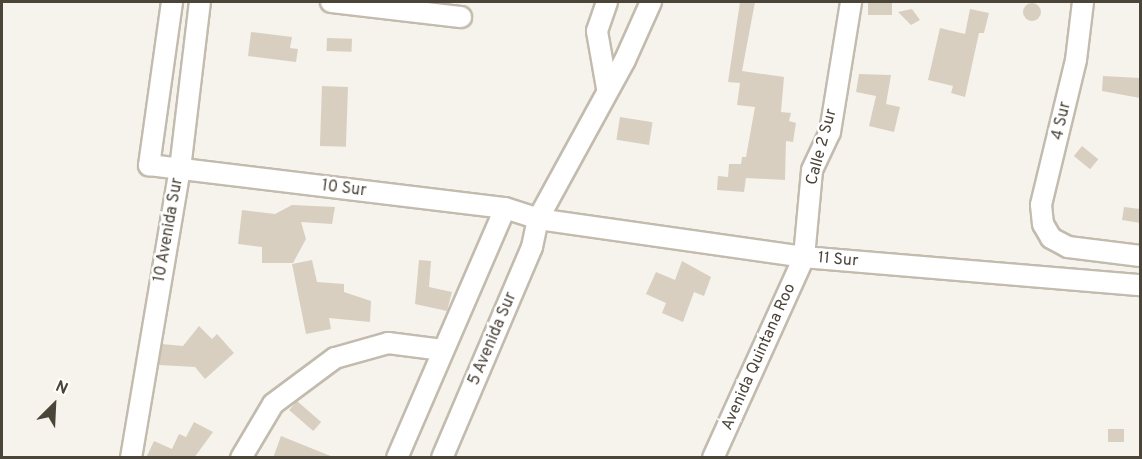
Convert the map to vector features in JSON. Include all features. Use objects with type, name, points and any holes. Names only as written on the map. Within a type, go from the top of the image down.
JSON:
[{"type":"street","name":"10 Sur","points":[[172,2],[149,165],[505,208],[538,219]]},
{"type":"street","name":"10 Avenida Sur","points":[[131,458],[180,169],[200,2]]},
{"type":"street","points":[[331,2],[461,17]]},
{"type":"street","points":[[607,2],[597,31],[607,88]]},
{"type":"street","name":"5 Avenida Sur","points":[[442,458],[532,247],[538,219],[607,88],[625,60],[651,2]]},
{"type":"street","name":"Calle 2 Sur","points":[[804,257],[812,171],[830,132],[850,2]]},
{"type":"street","name":"4 Sur","points":[[1083,2],[1076,60],[1041,205],[1051,238],[1068,247],[1140,256]]},
{"type":"street","points":[[397,458],[505,208]]},
{"type":"street","name":"11 Sur","points":[[538,219],[804,257],[1140,285]]},
{"type":"street","name":"Avenida Quintana Roo","points":[[713,458],[804,257]]},
{"type":"street","points":[[241,458],[273,404],[335,358],[388,343],[443,350]]},
{"type":"building","points":[[740,2],[755,2],[742,71],[784,77],[781,112],[791,113],[789,121],[796,123],[793,142],[786,141],[785,180],[746,178],[744,192],[717,190],[718,176],[728,177],[729,164],[741,164],[742,157],[746,157],[755,107],[737,105],[740,83],[728,82]]},
{"type":"building","points":[[868,2],[892,2],[892,15],[868,15]]},
{"type":"building","points":[[1032,3],[1038,6],[1041,12],[1038,18],[1032,21],[1026,18],[1023,12],[1026,6]]},
{"type":"building","points":[[912,9],[920,20],[911,25],[898,12]]},
{"type":"building","points":[[970,9],[989,13],[984,33],[979,33],[965,97],[951,93],[953,86],[928,80],[940,28],[965,34]]},
{"type":"building","points":[[251,32],[292,37],[290,48],[298,49],[296,62],[248,56]]},
{"type":"building","points":[[327,38],[352,39],[352,52],[327,51]]},
{"type":"building","points":[[859,74],[891,75],[886,104],[900,107],[894,132],[869,126],[876,96],[856,92]]},
{"type":"building","points":[[1103,76],[1140,78],[1140,98],[1102,91]]},
{"type":"building","points":[[322,86],[348,87],[346,147],[320,146]]},
{"type":"building","points":[[620,117],[653,122],[649,145],[616,140]]},
{"type":"building","points":[[1082,146],[1098,159],[1090,169],[1074,156]]},
{"type":"building","points":[[292,205],[335,207],[332,224],[301,222],[306,239],[293,263],[262,263],[262,247],[238,244],[242,210],[275,214]]},
{"type":"building","points":[[1124,207],[1140,209],[1140,223],[1122,220]]},
{"type":"building","points":[[312,260],[317,282],[344,284],[344,292],[371,301],[370,322],[329,318],[331,329],[306,334],[292,264]]},
{"type":"building","points":[[419,260],[431,261],[429,287],[452,292],[447,311],[415,304]]},
{"type":"building","points":[[682,261],[711,277],[704,296],[694,292],[683,322],[662,313],[666,303],[646,294],[656,272],[675,280]]},
{"type":"building","points":[[199,326],[212,339],[217,334],[234,353],[205,379],[195,367],[159,365],[162,344],[183,346]]},
{"type":"building","points":[[297,401],[321,422],[313,431],[289,410]]},
{"type":"building","points":[[194,422],[213,432],[194,458],[146,458],[154,441],[172,449],[179,434],[186,437]]},
{"type":"building","points":[[1108,429],[1124,429],[1124,442],[1108,442]]},
{"type":"building","points":[[281,436],[333,457],[333,458],[273,458]]}]
